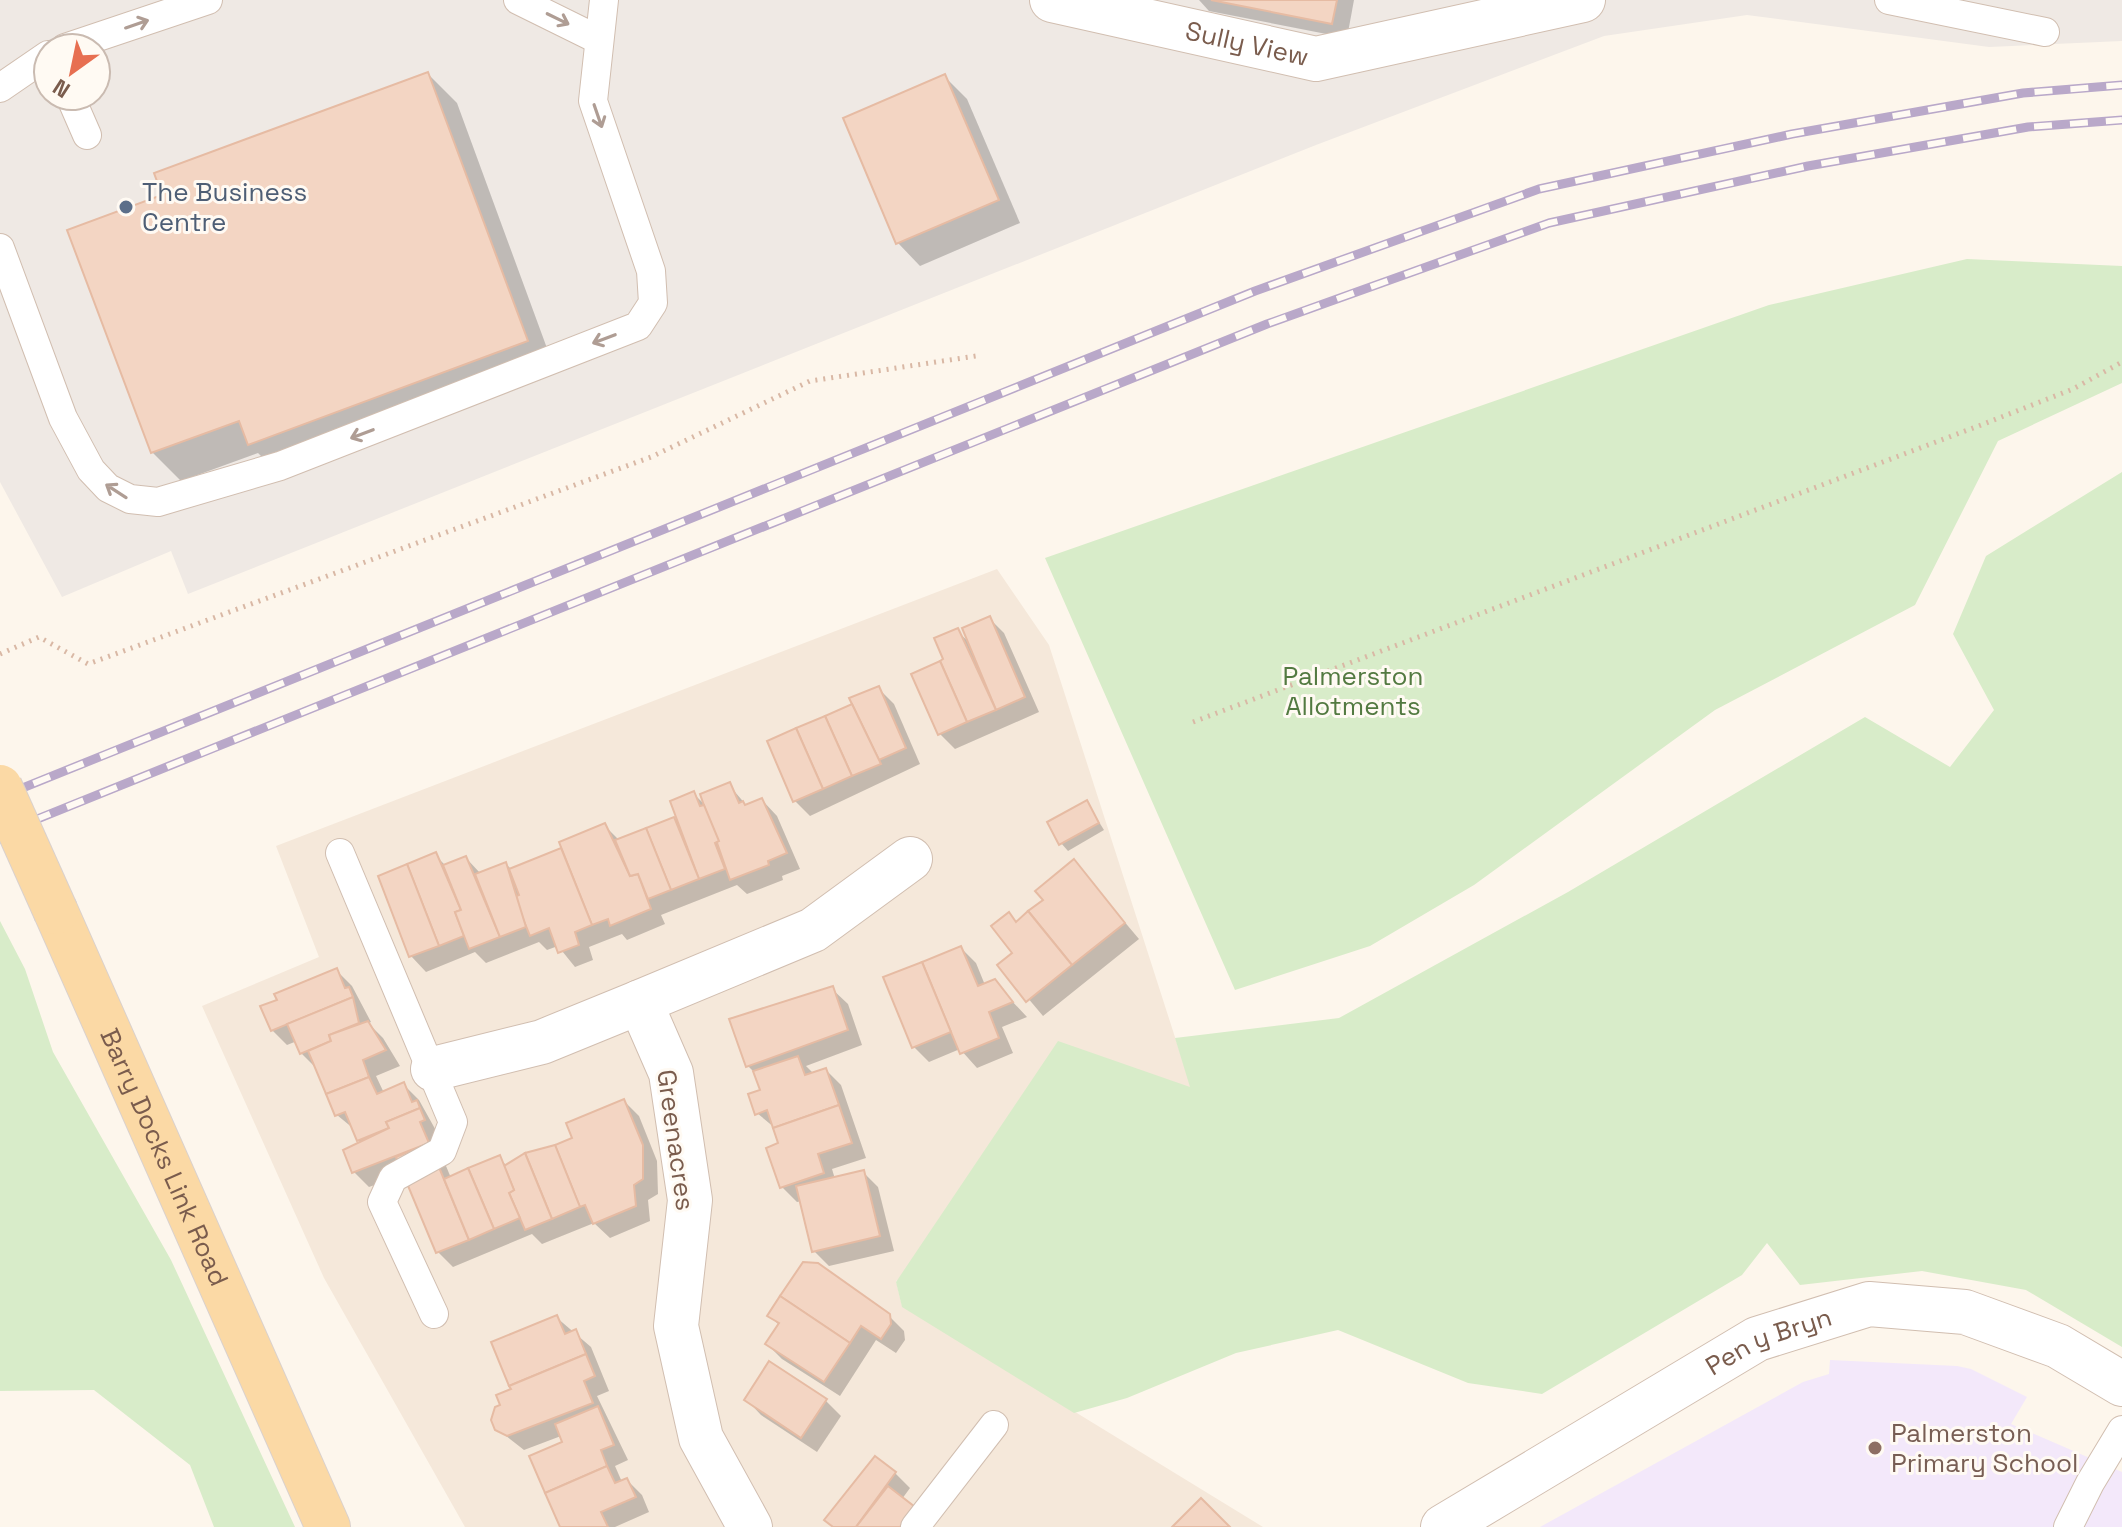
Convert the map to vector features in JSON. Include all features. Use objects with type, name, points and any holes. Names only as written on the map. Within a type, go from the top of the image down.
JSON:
[{"type":"main road","name":"Barry Docks Link Road","points":[[0,787],[328,1527]]},
{"type":"street","name":"Sully View","points":[[1052,0],[1316,59],[1583,0]]},
{"type":"street","points":[[433,1069],[542,1042],[813,930],[910,859]]},
{"type":"street","name":"Greenacres","points":[[640,1002],[671,1073],[690,1200],[676,1326],[701,1438],[750,1527]]},
{"type":"street","name":"Pen y Bryn","points":[[1443,1527],[1757,1339],[1869,1304],[1965,1312],[2058,1346],[2122,1384]]},
{"type":"lane","points":[[112,32],[208,0]]},
{"type":"lane","points":[[518,0],[597,39]]},
{"type":"lane","points":[[0,248],[63,418],[91,470],[108,488],[130,499],[158,502],[280,466],[638,326],[653,303],[651,271],[593,101],[597,39],[604,0]]},
{"type":"lane","points":[[1889,0],[2045,32]]},
{"type":"lane","points":[[0,88],[32,66]]},
{"type":"lane","points":[[77,112],[87,135]]},
{"type":"lane","points":[[340,853],[453,1122],[442,1151],[393,1178],[382,1202],[434,1314]]},
{"type":"lane","points":[[915,1527],[994,1425]]},
{"type":"lane","points":[[2068,1527],[2122,1430]]},
{"type":"path","points":[[0,654],[39,637],[88,664],[651,457],[810,381],[976,356]]},
{"type":"path","points":[[1193,722],[1994,420],[2073,389],[2122,362]]},
{"type":"shaded area","points":[[0,0],[2122,0],[2122,41],[1989,47],[1747,15],[1604,36],[1316,145],[188,594],[171,551],[62,597],[0,482]]},
{"type":"shaded area","points":[[997,569],[1049,645],[1191,1087],[896,1281],[902,1306],[1263,1527],[465,1527],[324,1278],[202,1006],[319,957],[276,846]]},
{"type":"shaded area","name":"Palmerston Primary School","points":[[1830,1360],[1957,1366],[1971,1369],[2027,1397],[2011,1424],[2122,1472],[2122,1527],[1540,1527],[1803,1382],[1829,1374]]},
{"type":"green space","name":"Palmerston Allotments","points":[[1967,259],[2122,266],[2122,383],[1998,441],[1915,605],[1715,710],[1474,885],[1370,946],[1235,990],[1045,558],[1769,305]]},
{"type":"green space","points":[[2122,472],[2122,1347],[2026,1290],[1922,1271],[1800,1285],[1767,1243],[1742,1275],[1542,1394],[1468,1383],[1338,1330],[1236,1353],[1127,1398],[1074,1413],[902,1307],[896,1282],[1058,1041],[1190,1087],[1175,1038],[1339,1018],[1568,892],[1865,717],[1950,767],[1994,710],[1953,634],[1986,556]]},
{"type":"green space","points":[[0,921],[25,969],[53,1052],[171,1260],[295,1527],[214,1527],[190,1465],[94,1390],[0,1391]]},
{"type":"building","points":[[1211,0],[1337,0],[1332,24]]},
{"type":"building","points":[[428,72],[528,341],[248,445],[239,421],[151,453],[67,230],[162,195],[154,173]]},
{"type":"building","points":[[945,74],[999,200],[896,244],[843,118]]},
{"type":"building","points":[[990,616],[1025,697],[996,710],[962,628]]},
{"type":"building","points":[[958,628],[996,710],[967,722],[940,661],[943,659],[934,638]]},
{"type":"building","points":[[940,661],[967,722],[938,735],[911,674]]},
{"type":"building","points":[[879,686],[906,748],[879,760],[849,698]]},
{"type":"building","points":[[852,704],[881,764],[852,776],[825,716]]},
{"type":"building","points":[[825,716],[852,776],[823,789],[796,728]]},
{"type":"building","points":[[796,728],[823,789],[793,802],[767,741]]},
{"type":"building","points":[[730,782],[739,803],[743,801],[745,805],[762,798],[787,853],[768,861],[769,865],[730,880],[700,794]]},
{"type":"building","points":[[694,791],[700,806],[704,805],[719,841],[715,843],[725,869],[699,879],[670,801]]},
{"type":"building","points":[[1087,800],[1099,823],[1059,845],[1047,822]]},
{"type":"building","points":[[674,817],[699,879],[671,890],[646,828]]},
{"type":"building","points":[[605,823],[630,876],[638,874],[651,909],[610,926],[608,919],[592,925],[559,842]]},
{"type":"building","points":[[646,828],[671,890],[648,899],[638,874],[630,876],[615,840]]},
{"type":"building","points":[[561,848],[592,925],[575,932],[579,945],[558,953],[549,928],[530,936],[514,897],[519,895],[509,869]]},
{"type":"building","points":[[436,852],[461,910],[455,912],[464,936],[439,946],[407,864]]},
{"type":"building","points":[[466,856],[500,937],[469,949],[455,912],[461,910],[443,865]]},
{"type":"building","points":[[1074,859],[1125,923],[1072,965],[1028,911],[1043,900],[1035,891]]},
{"type":"building","points":[[506,862],[526,927],[500,937],[475,874]]},
{"type":"building","points":[[407,864],[439,946],[409,957],[378,876]]},
{"type":"building","points":[[1028,911],[1072,965],[1026,1002],[997,965],[1012,953],[991,926],[1009,912],[1016,922]]},
{"type":"building","points":[[961,946],[978,986],[995,979],[1013,1002],[989,1012],[999,1038],[960,1054],[922,962]]},
{"type":"building","points":[[922,962],[951,1032],[912,1048],[883,977]]},
{"type":"building","points":[[337,968],[345,988],[349,987],[353,997],[271,1031],[260,1006],[277,1000],[274,994]]},
{"type":"building","points":[[833,986],[848,1030],[746,1067],[729,1019]]},
{"type":"building","points":[[353,997],[359,1023],[329,1035],[331,1041],[300,1054],[287,1024]]},
{"type":"building","points":[[368,1021],[386,1050],[363,1060],[369,1077],[326,1094],[308,1051],[331,1041],[329,1035]]},
{"type":"building","points":[[798,1056],[805,1075],[826,1068],[839,1105],[773,1128],[767,1110],[755,1115],[748,1094],[760,1090],[753,1071]]},
{"type":"building","points":[[369,1077],[377,1094],[404,1082],[412,1102],[417,1100],[420,1108],[386,1122],[389,1128],[357,1141],[345,1112],[335,1116],[326,1094]]},
{"type":"building","points":[[624,1099],[643,1145],[643,1179],[634,1185],[636,1206],[593,1224],[585,1205],[580,1207],[555,1145],[572,1138],[566,1123]]},
{"type":"building","points":[[839,1105],[852,1143],[818,1154],[824,1173],[780,1188],[766,1148],[778,1143],[773,1128]]},
{"type":"building","points":[[420,1108],[425,1120],[420,1122],[429,1143],[352,1173],[343,1150],[389,1128],[386,1122]]},
{"type":"building","points":[[429,1143],[469,1240],[436,1253],[396,1157]]},
{"type":"building","points":[[555,1145],[580,1207],[552,1219],[525,1153]]},
{"type":"building","points":[[525,1153],[552,1219],[525,1230],[509,1193],[514,1190],[504,1166]]},
{"type":"building","points":[[500,1155],[514,1190],[509,1193],[520,1218],[494,1229],[468,1168]]},
{"type":"building","points":[[468,1168],[494,1229],[469,1240],[444,1179]]},
{"type":"building","points":[[864,1170],[880,1236],[812,1252],[796,1186]]},
{"type":"building","points":[[803,1262],[818,1263],[890,1314],[891,1324],[881,1339],[861,1326],[850,1343],[780,1296]]},
{"type":"building","points":[[780,1296],[850,1343],[824,1382],[765,1344],[779,1323],[767,1316]]},
{"type":"building","points":[[557,1315],[565,1334],[576,1329],[586,1354],[509,1386],[491,1342]]},
{"type":"building","points":[[586,1354],[595,1376],[584,1381],[593,1403],[507,1436],[495,1430],[491,1420],[495,1407],[500,1405],[496,1395],[511,1389],[509,1386]]},
{"type":"building","points":[[769,1361],[827,1399],[801,1438],[744,1400]]},
{"type":"building","points":[[598,1406],[614,1445],[601,1450],[607,1466],[545,1493],[529,1456],[562,1442],[555,1424]]},
{"type":"building","points":[[875,1456],[896,1472],[856,1527],[833,1527],[824,1520]]},
{"type":"building","points":[[607,1466],[615,1483],[627,1478],[636,1497],[601,1512],[608,1527],[560,1527],[545,1493]]},
{"type":"building","points":[[888,1486],[915,1507],[900,1527],[856,1527]]},
{"type":"building","points":[[1201,1498],[1230,1527],[1172,1527]]},
{"type":"railway","points":[[0,797],[1255,291],[1539,189],[1792,134],[2023,93],[2122,85]]},
{"type":"railway","points":[[0,834],[1267,324],[1549,223],[1808,166],[2028,127],[2122,120]]},
{"type":"place","name":"The Business Centre","points":[[126,207]]},
{"type":"place","name":"Palmerston Primary School","points":[[1875,1448]]}]
